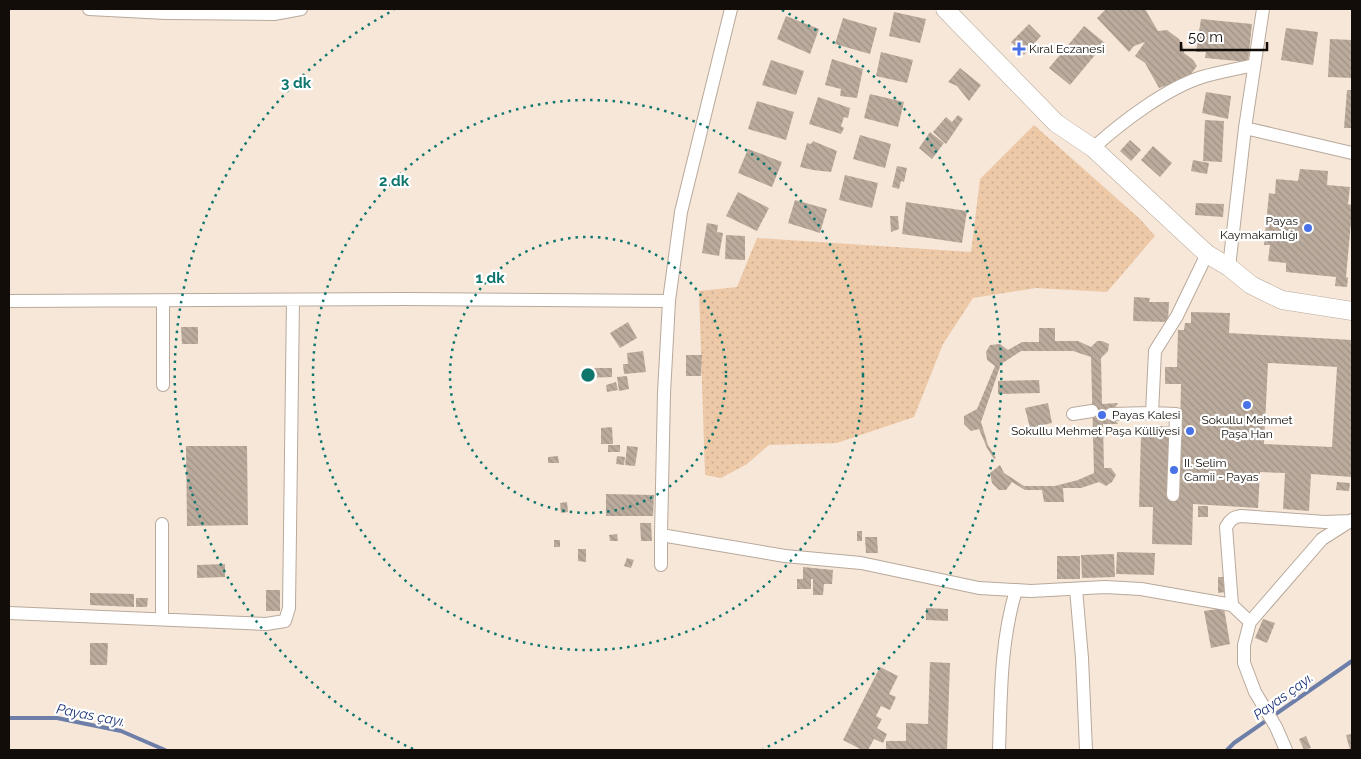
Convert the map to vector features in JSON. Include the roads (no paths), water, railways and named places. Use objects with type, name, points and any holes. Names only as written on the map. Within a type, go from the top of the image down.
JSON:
[{"type":"street","points":[[90,9],[166,13],[274,14],[301,9]]},
{"type":"street","points":[[661,565],[664,392],[669,301],[681,212],[732,9]]},
{"type":"street","points":[[945,9],[1056,124],[1093,148],[1207,254],[1251,285],[1282,300],[1352,311]]},
{"type":"street","points":[[1228,267],[1245,128],[1263,9]]},
{"type":"street","points":[[1093,148],[1107,135],[1168,92],[1202,77],[1254,65]]},
{"type":"street","points":[[1245,128],[1352,153]]},
{"type":"street","points":[[1152,413],[1155,351],[1177,316],[1207,254]]},
{"type":"street","points":[[9,302],[293,300],[669,301]]},
{"type":"street","points":[[9,613],[266,624],[285,621],[289,608],[293,300]]},
{"type":"street","points":[[163,302],[163,386]]},
{"type":"street","points":[[1072,414],[1092,412]]},
{"type":"street","points":[[1111,414],[1176,414],[1173,496]]},
{"type":"street","points":[[1232,605],[1226,527],[1234,516],[1325,522],[1351,520]]},
{"type":"street","points":[[1286,750],[1276,727],[1255,692],[1244,663],[1244,645],[1250,622],[1322,539],[1351,520]]},
{"type":"street","points":[[162,524],[162,619]]},
{"type":"street","points":[[661,535],[785,556],[861,563],[980,588],[1016,590],[1105,587],[1141,589],[1232,605],[1250,622]]},
{"type":"street","points":[[1076,589],[1082,658],[1086,750]]},
{"type":"street","points":[[999,750],[1004,637],[1016,590]]},
{"type":"waterway","name":"Payas çayı.","points":[[1227,750],[1234,743],[1352,661]]},
{"type":"waterway","name":"Payas çayı.","points":[[9,718],[57,718],[121,731],[165,750]]},
{"type":"place","name":"Kıral Eczanesi","points":[[1019,49]]},
{"type":"place","name":"Payas Kaymakamlığı","points":[[1308,228]]},
{"type":"place","name":"Sokullu Mehmet Paşa Han","points":[[1247,405]]},
{"type":"place","name":"Payas Kalesi","points":[[1102,415]]},
{"type":"place","name":"Sokullu Mehmet Paşa Külliyesi","points":[[1190,431]]},
{"type":"place","name":"II. Selim Camii - Payas","points":[[1174,470]]}]
